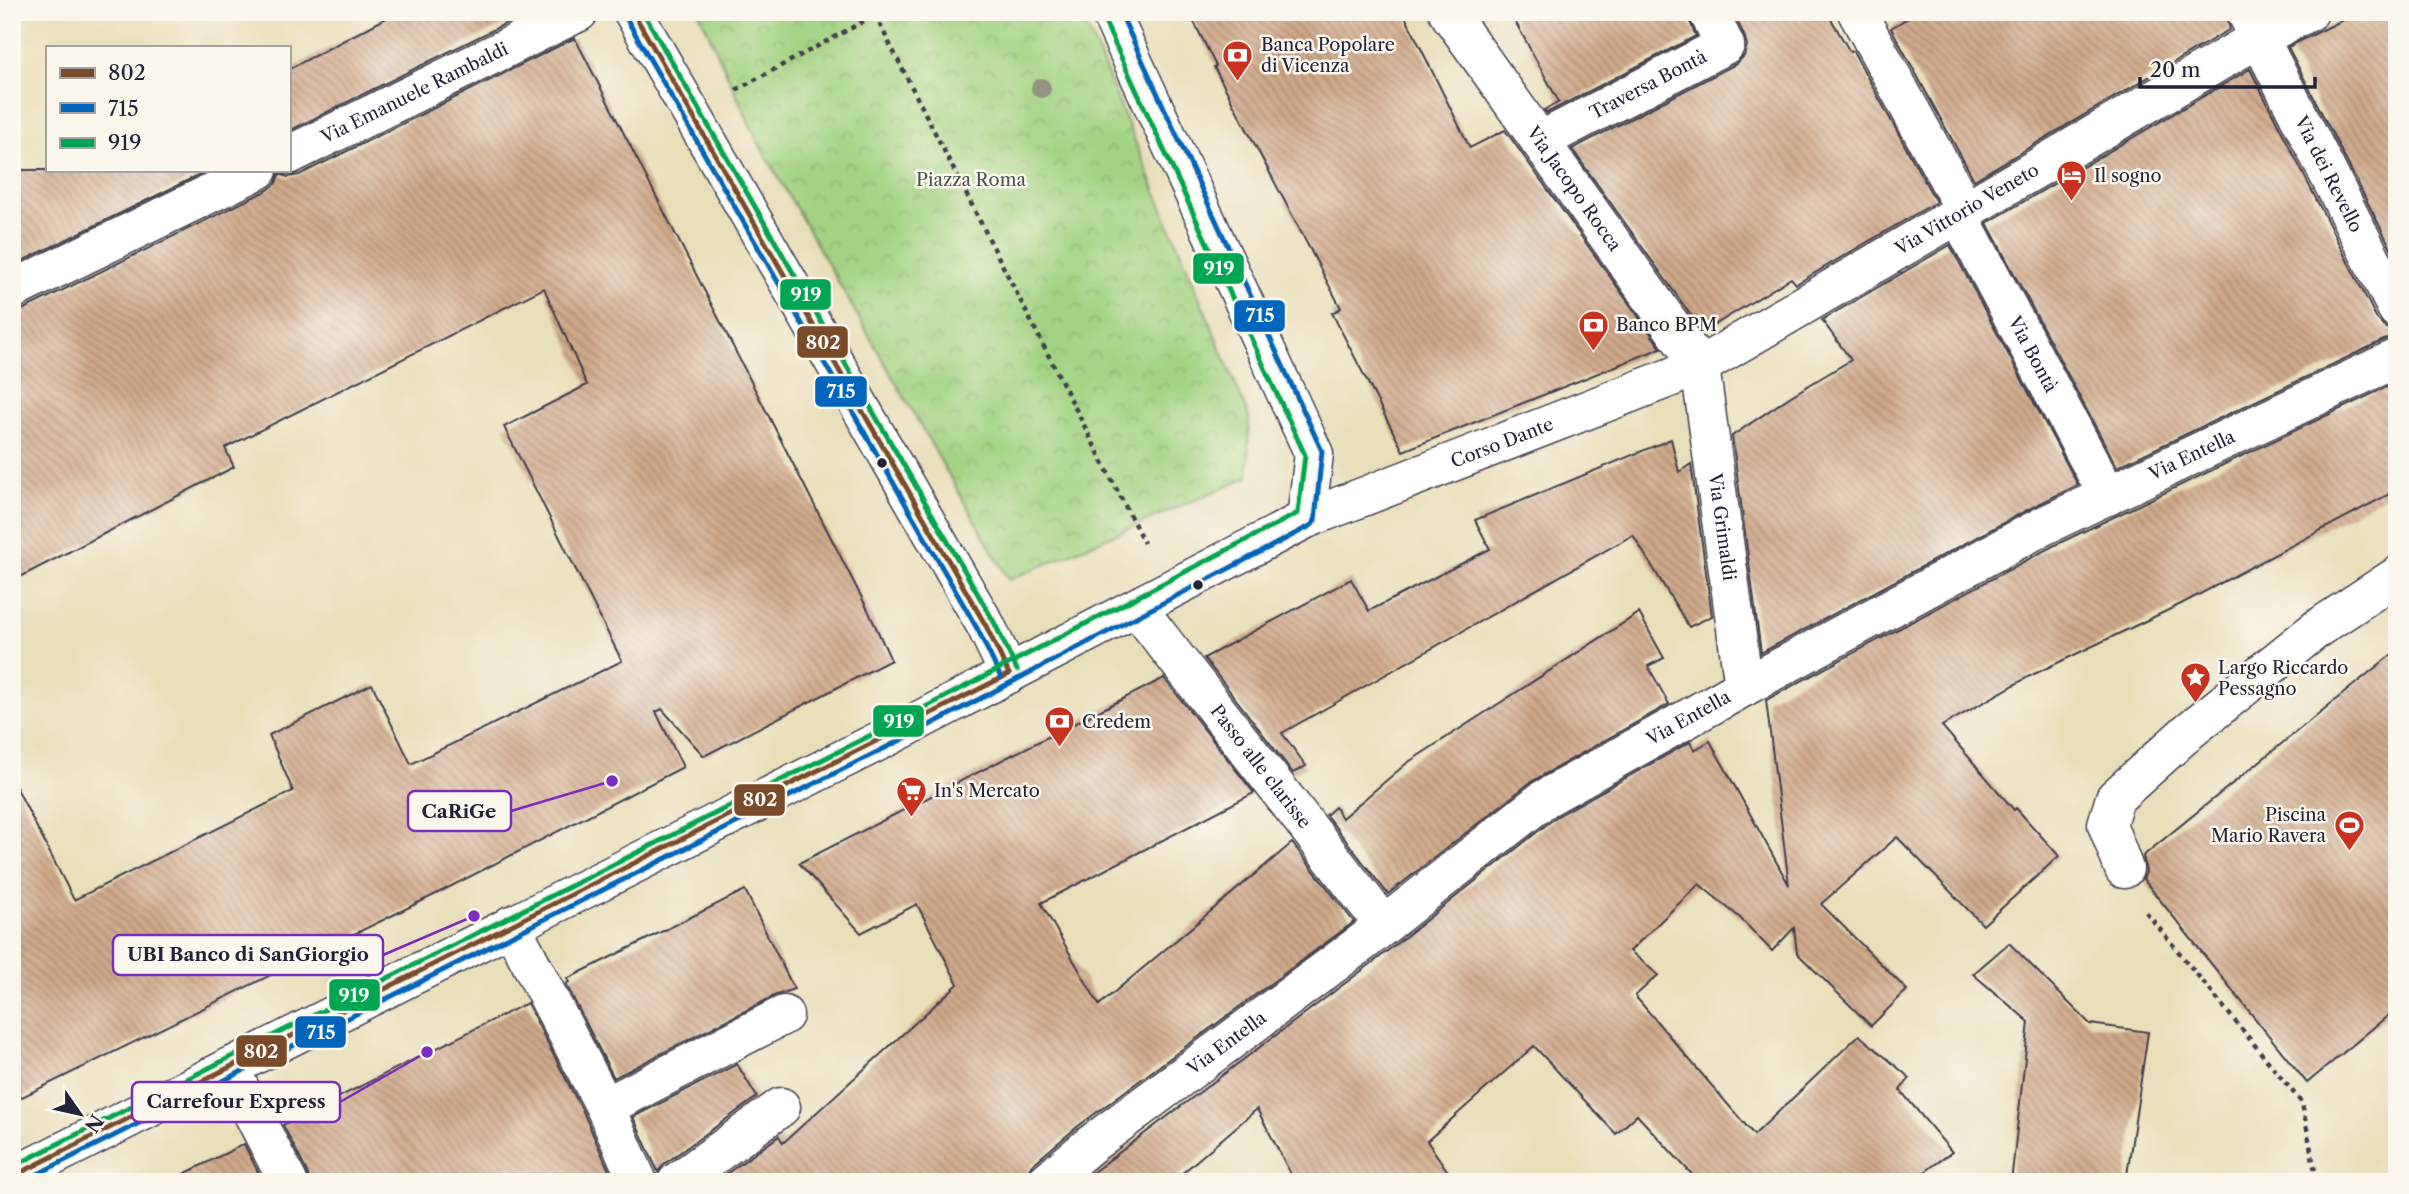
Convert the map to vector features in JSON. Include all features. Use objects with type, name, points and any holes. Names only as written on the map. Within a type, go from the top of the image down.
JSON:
[{"type":"street","name":"Via Emanuele Rambaldi","points":[[290,155],[579,12]]},
{"type":"street","points":[[633,12],[986,626],[1009,674]]},
{"type":"street","points":[[12,1177],[1009,674],[1306,519],[1314,454],[1110,12]]},
{"type":"street","name":"Via Jacopo Rocca","points":[[1448,12],[1700,366]]},
{"type":"street","name":"Traversa Bontà","points":[[1540,141],[1725,45],[1708,12]]},
{"type":"street","name":"Via Bontà","points":[[1857,12],[2108,496]]},
{"type":"street","name":"Via Vittorio Veneto","points":[[1700,366],[1962,212],[2252,25],[2309,12]]},
{"type":"street","name":"Via dei Revello","points":[[2252,25],[2397,309]]},
{"type":"street","points":[[12,290],[254,172]]},
{"type":"street","name":"Via Entella","points":[[1046,1182],[1090,1145],[1384,925],[1544,799],[1744,687],[2043,526],[2397,358]]},
{"type":"street","name":"Corso Dante","points":[[1306,519],[1700,366]]},
{"type":"street","name":"Via Grimaldi","points":[[1700,366],[1744,687]]},
{"type":"street","points":[[2124,869],[2107,824],[2115,798],[2189,731],[2318,628],[2397,576]]},
{"type":"street","name":"Passo alle clarisse","points":[[1137,608],[1384,925]]},
{"type":"street","points":[[512,925],[605,1107],[638,1182]]},
{"type":"street","points":[[605,1107],[783,1015]]},
{"type":"street","points":[[229,1067],[288,1182]]},
{"type":"street","points":[[677,1182],[781,1107]]},
{"type":"path","points":[[692,114],[878,14],[1144,543]]},
{"type":"path","points":[[2124,869],[2130,892],[2302,1103],[2317,1182]]},
{"type":"green space","name":"Piazza Roma","points":[[699,12],[1078,12],[1093,40],[1249,417],[1248,477],[1009,580],[758,142]]},
{"type":"building","points":[[398,12],[529,12],[290,131],[290,68]]},
{"type":"building","points":[[1189,12],[1403,12],[1470,148],[1505,130],[1661,348],[1403,451],[1332,313],[1341,308],[1214,67],[1216,66]]},
{"type":"building","points":[[1510,12],[1686,12],[1696,36],[1547,113],[1544,110],[1559,102]]},
{"type":"building","points":[[1733,12],[1827,12],[1850,52],[1853,51],[1936,202],[1796,284],[1791,278],[1703,332],[1572,149],[1736,64],[1744,56],[1747,45]]},
{"type":"building","points":[[1918,12],[2224,12],[2230,29],[1974,180],[1891,28]]},
{"type":"building","points":[[2359,12],[2397,12],[2397,260],[2288,47]]},
{"type":"building","points":[[575,38],[868,610],[891,660],[704,756],[662,709],[656,712],[683,767],[432,896],[12,1102],[12,779],[74,900],[293,791],[269,735],[372,684],[411,764],[622,661],[504,427],[587,385],[544,288],[225,448],[234,467],[12,581],[12,312],[22,310],[268,190],[276,183],[279,174],[288,177],[299,175]]},
{"type":"building","points":[[2250,69],[2377,319],[2386,328],[2397,331],[2397,336],[2117,467],[1987,223]]},
{"type":"building","points":[[12,170],[205,172],[12,266]]},
{"type":"building","points":[[1950,245],[2078,485],[1761,653],[1732,436],[1851,360],[1822,320]]},
{"type":"building","points":[[2397,382],[2397,490],[2181,604],[2030,676],[1942,726],[2014,810],[2016,808],[2059,856],[1983,925],[1897,837],[1821,904],[1907,990],[1871,1026],[1797,953],[1794,928],[1772,951],[1739,917],[1699,884],[1630,951],[1658,975],[1635,996],[1754,1135],[1859,1035],[1910,1078],[1900,1090],[1952,1152],[1911,1182],[1699,1182],[1637,1115],[1616,1134],[1534,1046],[1427,1141],[1455,1182],[1295,1182],[1257,1109],[1172,1182],[1080,1182],[1376,960],[1556,817],[1690,742],[1694,750],[1710,741],[1789,885],[1766,700],[2053,546]]},
{"type":"building","points":[[1671,439],[1679,472],[1691,464],[1712,616],[1689,627],[1633,535],[1282,733],[1306,766],[1293,773],[1204,658],[1351,579],[1369,611],[1490,549],[1475,520]]},
{"type":"building","points":[[1639,613],[1664,658],[1648,666],[1669,704],[1531,782],[1388,894],[1326,815],[1335,807],[1342,818],[1407,763]]},
{"type":"building","points":[[2397,650],[2397,1008],[2307,1083],[2143,879],[2146,872],[2143,856]]},
{"type":"building","points":[[1164,678],[1254,793],[1041,903],[1099,1005],[1292,843],[1354,922],[1077,1127],[1032,1165],[1026,1174],[1025,1182],[715,1182],[779,1136],[783,1143],[958,984],[917,904],[861,933],[799,863]]},
{"type":"building","points":[[745,890],[794,989],[774,996],[614,1078],[566,984],[569,982],[567,979]]},
{"type":"building","points":[[2009,943],[2090,1024],[2148,1032],[2126,1182],[2011,1182],[2029,1022],[1973,974]]},
{"type":"building","points":[[527,1003],[585,1116],[614,1182],[310,1182],[283,1125]]},
{"type":"building","points":[[737,1064],[757,1097],[664,1164],[658,1172],[633,1117]]},
{"type":"building","points":[[244,1144],[263,1182],[168,1182]]},
{"type":"transit line","name":"802","points":[[633,12],[986,626],[1009,674]]},
{"type":"transit line","name":"919","points":[[643,12],[994,622],[1017,670]]},
{"type":"transit line","name":"715","points":[[22,1182],[901,740],[1312,525],[1315,520],[1322,451],[1120,12]]},
{"type":"transit line","name":"715","points":[[625,16],[978,630],[1001,678]]},
{"type":"transit line","name":"919","points":[[12,1167],[893,724],[1298,513],[1305,455],[1102,16]]},
{"type":"transit line","name":"802","points":[[12,1177],[1009,674]]},
{"type":"place","name":"Banca Popolare di Vicenza","points":[[1238,82]]},
{"type":"place","name":"Il sogno","points":[[2071,203]]},
{"type":"place","name":"Banco BPM","points":[[1593,352]]},
{"type":"place","name":"Largo Riccardo Pessagno","points":[[2195,705]]},
{"type":"place","name":"Credem","points":[[1059,749]]},
{"type":"place","name":"CaRiGe","points":[[612,781]]},
{"type":"place","name":"In's Mercato","points":[[911,818]]},
{"type":"place","name":"Piscina Mario Ravera","points":[[2349,852]]},
{"type":"place","name":"UBI Banco di SanGiorgio","points":[[474,916]]},
{"type":"place","name":"Carrefour Express","points":[[427,1052]]}]
